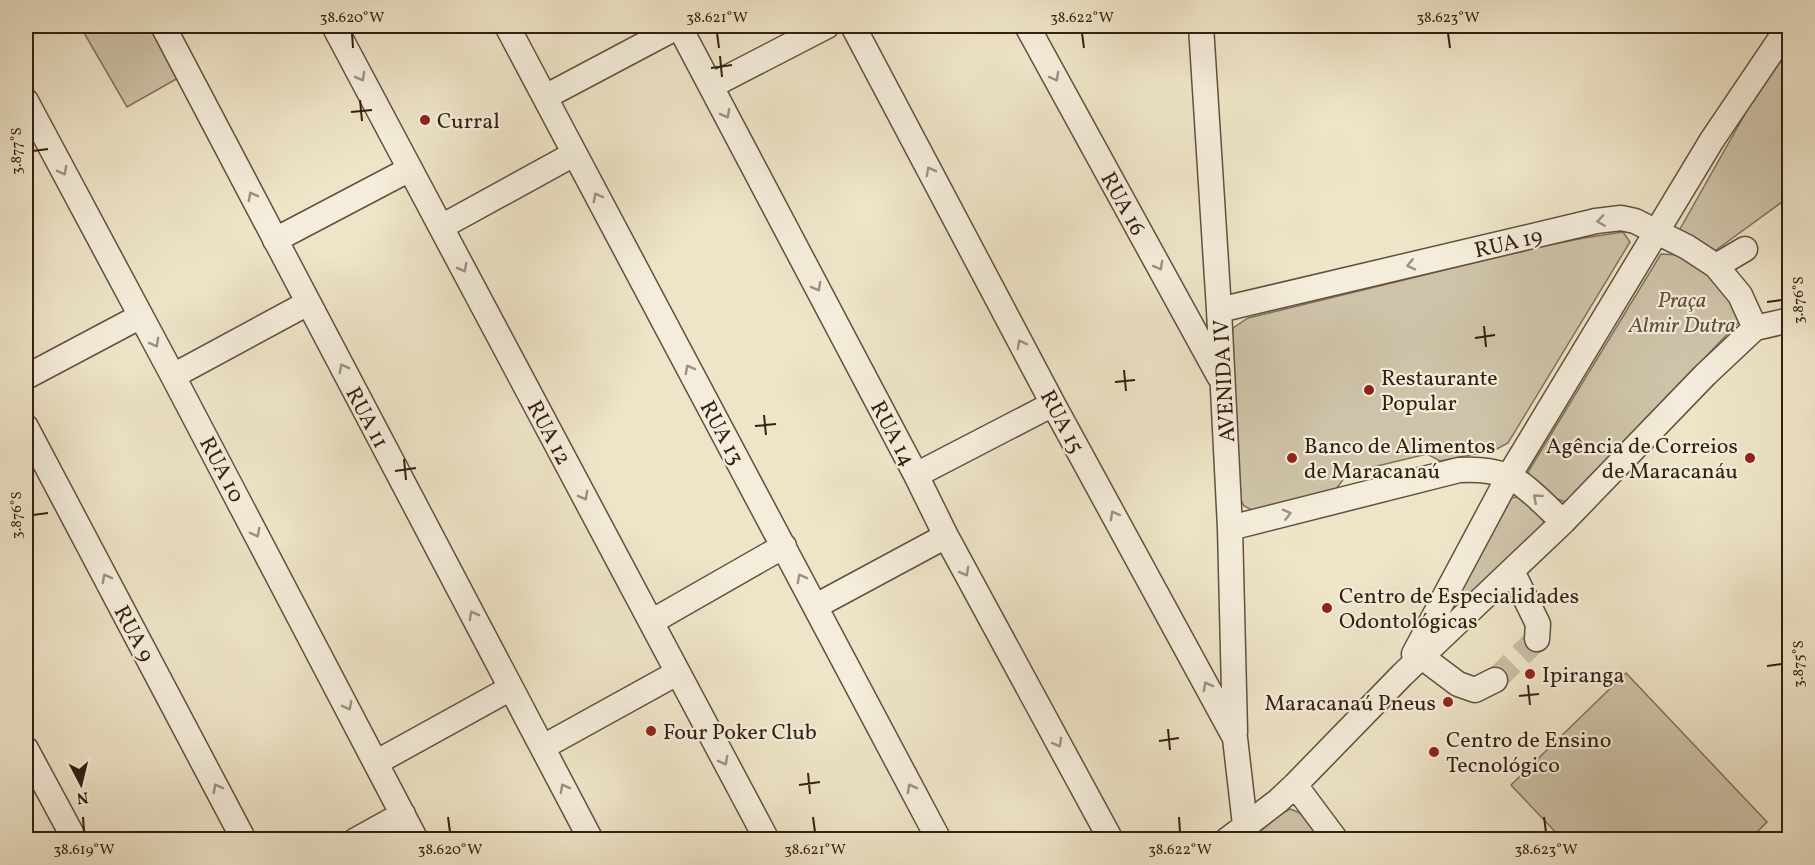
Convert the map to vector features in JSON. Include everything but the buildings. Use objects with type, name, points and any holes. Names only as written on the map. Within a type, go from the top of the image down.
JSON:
[{"type":"street","name":"RUA 11","points":[[163,26],[591,840]]},
{"type":"street","name":"RUA 12","points":[[334,26],[767,840]]},
{"type":"street","name":"RUA 13","points":[[507,26],[939,840]]},
{"type":"street","points":[[545,97],[679,26]]},
{"type":"street","name":"RUA 14","points":[[679,26],[946,536],[1111,840]]},
{"type":"street","points":[[711,86],[827,26]]},
{"type":"street","name":"RUA 15","points":[[852,26],[1053,404],[1235,738],[1236,832]]},
{"type":"street","name":"RUA 16","points":[[1027,26],[1222,380]]},
{"type":"street","name":"AVENIDA IV","points":[[1202,26],[1230,528],[1235,738]]},
{"type":"street","points":[[1402,675],[1509,476],[1712,140],[1790,26]]},
{"type":"street","name":"RUA 10","points":[[26,101],[377,762],[416,840]]},
{"type":"street","points":[[441,227],[574,154]]},
{"type":"street","points":[[276,240],[410,169]]},
{"type":"street","name":"RUA 19","points":[[1219,310],[1596,221],[1621,218],[1657,232],[1716,266],[1740,294],[1755,328]]},
{"type":"street","points":[[1716,266],[1745,249]]},
{"type":"street","points":[[173,376],[308,303]]},
{"type":"street","points":[[26,377],[141,316]]},
{"type":"street","points":[[1236,832],[1278,801],[1295,785],[1402,675],[1563,522],[1705,375],[1755,328],[1790,320]]},
{"type":"street","points":[[916,475],[1053,404]]},
{"type":"street","name":"RUA 9","points":[[26,427],[31,452],[235,836]]},
{"type":"street","points":[[1230,528],[1459,470],[1483,470],[1509,476],[1563,522]]},
{"type":"street","points":[[816,606],[946,536]]},
{"type":"street","points":[[651,622],[784,546]]},
{"type":"street","points":[[1512,571],[1538,624],[1538,639]]},
{"type":"street","points":[[1422,657],[1458,684],[1475,690],[1495,680]]},
{"type":"street","points":[[543,747],[677,673]]},
{"type":"street","points":[[377,762],[511,688]]},
{"type":"street","points":[[26,749],[75,840]]},
{"type":"street","points":[[1295,785],[1336,840]]},
{"type":"street","points":[[356,840],[403,814]]},
{"type":"green space","points":[[80,26],[151,26],[180,77],[127,107]]},
{"type":"green space","points":[[1789,36],[1789,197],[1712,253],[1684,239],[1680,229]]},
{"type":"green space","points":[[1623,232],[1630,242],[1508,443],[1495,450],[1440,461],[1427,454],[1348,473],[1336,489],[1254,511],[1244,506],[1239,496],[1229,343],[1233,328],[1248,318],[1535,248]]},
{"type":"green space","name":"Praça Almir Dutra","points":[[1661,254],[1679,255],[1712,273],[1735,300],[1741,320],[1566,502],[1542,494],[1528,472]]},
{"type":"green space","points":[[1520,497],[1544,516],[1543,527],[1452,614],[1447,611],[1509,498]]},
{"type":"green space","points":[[1626,673],[1767,822],[1750,839],[1562,839],[1511,785]]},
{"type":"green space","points":[[1290,809],[1300,813],[1322,839],[1250,840],[1281,814]]},
{"type":"tunnel","points":[[1495,680],[1537,639]]},
{"type":"place","name":"Curral","points":[[425,120]]},
{"type":"place","name":"Restaurante Popular","points":[[1369,390]]},
{"type":"place","name":"Banco de Alimentos de Maracanaú","points":[[1292,458]]},
{"type":"place","name":"Agência de Correios de Maracanáu","points":[[1750,458]]},
{"type":"place","name":"Centro de Especialidades Odontológicas","points":[[1327,608]]},
{"type":"place","name":"Ipiranga","points":[[1530,674]]},
{"type":"place","name":"Maracanaú Pneus","points":[[1448,702]]},
{"type":"place","name":"Four Poker Club","points":[[651,731]]},
{"type":"place","name":"Centro de Ensino Tecnológico","points":[[1434,752]]}]
